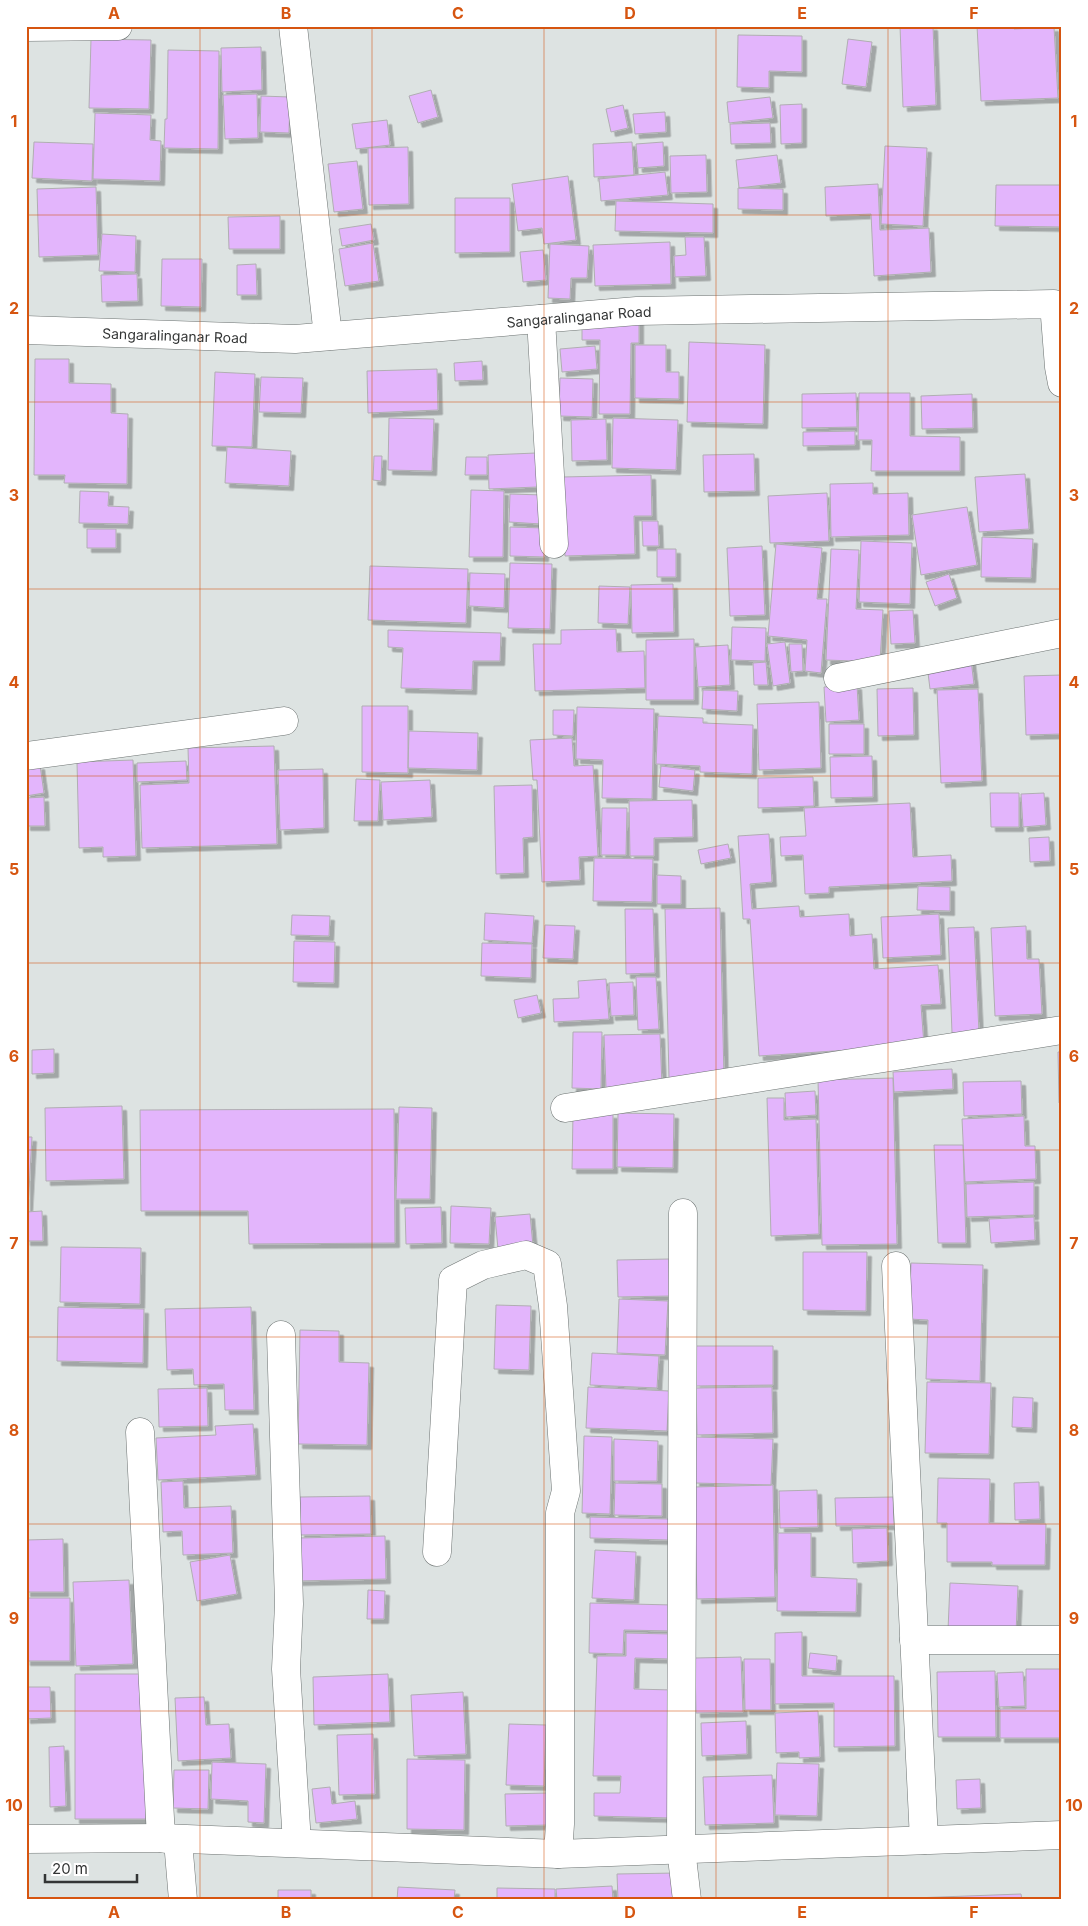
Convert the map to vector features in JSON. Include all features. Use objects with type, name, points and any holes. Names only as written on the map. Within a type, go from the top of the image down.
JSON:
[{"type":"street","points":[[26,27],[118,26]]},
{"type":"street","points":[[294,26],[328,336]]},
{"type":"street","name":"Sangaralinganar Road","points":[[26,330],[295,339],[637,312],[1058,302],[1059,367],[1062,382]]},
{"type":"street","points":[[541,319],[554,544]]},
{"type":"street","points":[[838,678],[1062,633]]},
{"type":"street","points":[[26,756],[284,721]]},
{"type":"street","points":[[565,1108],[1062,1030]]},
{"type":"street","points":[[683,1213],[681,1849],[687,1900]]},
{"type":"street","points":[[437,1552],[453,1280],[483,1265],[526,1256],[547,1264],[553,1306],[566,1491],[560,1513],[560,1824],[558,1854]]},
{"type":"street","points":[[896,1266],[924,1840]]},
{"type":"street","points":[[281,1335],[289,1604],[286,1669],[297,1843]]},
{"type":"street","points":[[140,1432],[161,1838]]},
{"type":"street","points":[[914,1640],[1062,1640]]},
{"type":"street","points":[[26,1839],[161,1838],[558,1854],[1062,1835]]},
{"type":"street","points":[[161,1838],[178,1841],[184,1900]]},
{"type":"building","points":[[900,26],[933,26],[936,105],[903,107]]},
{"type":"building","points":[[977,26],[1014,26],[1014,29],[1054,27],[1058,98],[981,101]]},
{"type":"building","points":[[738,35],[802,36],[802,72],[769,71],[769,88],[737,87]]},
{"type":"building","points":[[91,39],[151,40],[149,109],[89,108]]},
{"type":"building","points":[[848,39],[872,42],[866,87],[842,84]]},
{"type":"building","points":[[261,47],[262,90],[222,92],[221,48]]},
{"type":"building","points":[[168,50],[219,51],[218,149],[164,148],[165,119],[167,119]]},
{"type":"building","points":[[431,90],[438,117],[418,123],[409,96]]},
{"type":"building","points":[[257,94],[258,138],[225,139],[223,95]]},
{"type":"building","points":[[261,96],[290,97],[289,133],[260,132]]},
{"type":"building","points":[[770,97],[773,118],[729,123],[727,102]]},
{"type":"building","points":[[802,104],[802,143],[781,144],[780,105]]},
{"type":"building","points":[[623,105],[628,128],[611,132],[606,109]]},
{"type":"building","points":[[665,112],[666,132],[635,134],[633,114]]},
{"type":"building","points":[[95,113],[151,115],[150,140],[161,141],[160,181],[93,179]]},
{"type":"building","points":[[387,120],[390,145],[356,149],[352,124]]},
{"type":"building","points":[[770,123],[771,143],[731,144],[730,124]]},
{"type":"building","points":[[34,142],[93,144],[92,181],[32,178]]},
{"type":"building","points":[[632,142],[634,175],[594,177],[593,144]]},
{"type":"building","points":[[663,142],[664,166],[638,168],[636,144]]},
{"type":"building","points":[[885,146],[927,148],[923,226],[881,224]]},
{"type":"building","points":[[408,147],[409,204],[369,205],[368,148]]},
{"type":"building","points":[[706,155],[707,192],[671,193],[670,156]]},
{"type":"building","points":[[777,155],[781,183],[739,188],[736,160]]},
{"type":"building","points":[[357,161],[363,209],[334,212],[328,164]]},
{"type":"building","points":[[665,172],[668,195],[601,201],[599,179]]},
{"type":"building","points":[[568,176],[576,240],[544,244],[542,228],[518,231],[512,184]]},
{"type":"building","points":[[878,184],[880,230],[929,228],[931,272],[874,276],[871,214],[826,216],[825,187]]},
{"type":"building","points":[[996,185],[1062,185],[1062,227],[995,226]]},
{"type":"building","points":[[96,187],[98,255],[39,257],[37,189]]},
{"type":"building","points":[[738,188],[783,189],[783,210],[738,209]]},
{"type":"building","points":[[455,198],[510,198],[510,252],[455,253]]},
{"type":"building","points":[[616,201],[713,204],[713,233],[615,231]]},
{"type":"building","points":[[280,216],[280,249],[229,249],[228,217]]},
{"type":"building","points":[[371,224],[374,240],[342,246],[339,229]]},
{"type":"building","points":[[102,234],[136,236],[135,272],[99,271]]},
{"type":"building","points":[[685,237],[704,237],[706,276],[675,277],[674,256],[686,255]]},
{"type":"building","points":[[670,242],[671,284],[595,286],[593,245]]},
{"type":"building","points":[[373,243],[379,281],[345,286],[339,249]]},
{"type":"building","points":[[550,244],[589,246],[587,278],[571,278],[570,299],[548,298]]},
{"type":"building","points":[[543,250],[546,280],[523,282],[520,252]]},
{"type":"building","points":[[162,259],[202,259],[201,307],[161,306]]},
{"type":"building","points":[[256,264],[257,295],[237,295],[237,265]]},
{"type":"building","points":[[137,274],[138,301],[102,302],[101,275]]},
{"type":"building","points":[[582,318],[639,318],[639,343],[631,343],[630,414],[599,414],[600,340],[582,340]]},
{"type":"building","points":[[689,342],[765,345],[763,424],[687,422]]},
{"type":"building","points":[[635,345],[666,345],[666,372],[679,372],[679,399],[635,398]]},
{"type":"building","points":[[595,346],[597,369],[562,372],[560,349]]},
{"type":"building","points":[[35,359],[69,359],[69,383],[111,384],[111,413],[128,414],[127,484],[64,483],[65,475],[34,475]]},
{"type":"building","points":[[482,361],[483,380],[455,381],[454,363]]},
{"type":"building","points":[[437,369],[438,410],[368,413],[367,371]]},
{"type":"building","points":[[215,372],[255,374],[252,447],[212,446]]},
{"type":"building","points":[[261,377],[303,378],[301,413],[259,412]]},
{"type":"building","points":[[560,378],[593,379],[592,417],[559,416]]},
{"type":"building","points":[[856,393],[857,427],[802,428],[802,394]]},
{"type":"building","points":[[859,393],[910,393],[910,436],[960,437],[960,471],[871,471],[872,440],[858,440]]},
{"type":"building","points":[[972,394],[973,428],[922,429],[921,396]]},
{"type":"building","points":[[389,418],[434,419],[432,471],[388,470]]},
{"type":"building","points":[[613,418],[678,420],[676,470],[612,468]]},
{"type":"building","points":[[606,419],[607,460],[572,461],[571,420]]},
{"type":"building","points":[[855,431],[855,445],[803,446],[803,432]]},
{"type":"building","points":[[227,447],[291,451],[289,486],[225,483]]},
{"type":"building","points":[[536,453],[537,487],[489,489],[488,455]]},
{"type":"building","points":[[754,454],[755,491],[704,492],[703,455]]},
{"type":"building","points":[[374,456],[382,456],[381,481],[373,480]]},
{"type":"building","points":[[466,457],[487,457],[487,475],[465,475]]},
{"type":"building","points":[[1025,474],[1029,529],[979,532],[975,477]]},
{"type":"building","points":[[651,475],[652,516],[634,516],[635,554],[565,556],[562,477]]},
{"type":"building","points":[[873,483],[873,494],[908,493],[909,535],[831,537],[830,484]]},
{"type":"building","points":[[471,490],[504,491],[503,557],[469,557]]},
{"type":"building","points":[[80,491],[109,492],[108,506],[129,507],[128,524],[79,523]]},
{"type":"building","points":[[827,493],[829,541],[770,543],[768,496]]},
{"type":"building","points":[[510,494],[543,495],[541,524],[509,522]]},
{"type":"building","points":[[967,507],[977,565],[921,575],[912,515]]},
{"type":"building","points":[[642,521],[658,521],[659,546],[643,546]]},
{"type":"building","points":[[510,527],[545,528],[544,557],[510,556]]},
{"type":"building","points":[[87,529],[116,529],[116,548],[87,548]]},
{"type":"building","points":[[982,537],[1033,539],[1031,578],[981,577]]},
{"type":"building","points":[[861,541],[912,543],[910,604],[859,602]]},
{"type":"building","points":[[776,544],[822,548],[817,599],[827,599],[821,673],[805,671],[807,640],[768,636]]},
{"type":"building","points":[[762,546],[765,615],[730,616],[727,548]]},
{"type":"building","points":[[657,549],[676,549],[676,577],[657,577]]},
{"type":"building","points":[[831,549],[859,550],[856,609],[883,610],[880,662],[826,660]]},
{"type":"building","points":[[510,563],[552,564],[550,629],[508,628]]},
{"type":"building","points":[[370,566],[468,569],[466,623],[368,620]]},
{"type":"building","points":[[470,573],[505,574],[504,608],[469,606]]},
{"type":"building","points":[[949,574],[957,598],[935,606],[926,582]]},
{"type":"building","points":[[673,584],[674,632],[632,633],[631,585]]},
{"type":"building","points":[[599,586],[630,587],[628,624],[598,623]]},
{"type":"building","points":[[913,610],[915,643],[891,644],[889,611]]},
{"type":"building","points":[[732,627],[766,628],[765,661],[731,660]]},
{"type":"building","points":[[616,629],[617,652],[644,651],[645,688],[535,691],[533,644],[561,644],[561,630]]},
{"type":"building","points":[[388,630],[501,633],[500,661],[473,661],[472,690],[401,688],[403,648],[388,647]]},
{"type":"building","points":[[694,639],[694,700],[646,700],[646,640]]},
{"type":"building","points":[[785,642],[790,683],[773,686],[767,644]]},
{"type":"building","points":[[789,644],[802,644],[803,671],[791,672]]},
{"type":"building","points":[[728,645],[730,685],[698,687],[695,647]]},
{"type":"building","points":[[971,660],[974,684],[930,689],[927,665]]},
{"type":"building","points":[[766,662],[768,685],[754,685],[753,663]]},
{"type":"building","points":[[1062,675],[1062,734],[1026,735],[1024,676]]},
{"type":"building","points":[[857,685],[859,720],[826,722],[824,687]]},
{"type":"building","points":[[913,688],[914,735],[878,736],[877,689]]},
{"type":"building","points":[[978,689],[982,781],[941,783],[937,690]]},
{"type":"building","points":[[703,690],[738,691],[737,711],[702,709]]},
{"type":"building","points":[[819,702],[821,768],[759,770],[757,704]]},
{"type":"building","points":[[362,706],[408,706],[408,773],[362,772]]},
{"type":"building","points":[[577,707],[654,709],[652,799],[602,798],[603,760],[576,759]]},
{"type":"building","points":[[553,710],[574,710],[573,736],[553,735]]},
{"type":"building","points":[[658,716],[703,718],[703,723],[753,725],[752,774],[700,772],[700,766],[656,764]]},
{"type":"building","points":[[829,724],[864,724],[864,754],[829,754]]},
{"type":"building","points":[[409,731],[478,733],[477,770],[408,768]]},
{"type":"building","points":[[572,738],[574,766],[593,765],[598,856],[579,857],[580,880],[542,882],[537,780],[533,780],[530,740]]},
{"type":"building","points":[[274,746],[277,844],[142,848],[140,785],[189,783],[188,748]]},
{"type":"building","points":[[872,756],[873,797],[831,798],[830,757]]},
{"type":"building","points":[[133,760],[136,856],[103,857],[103,847],[79,848],[77,762]]},
{"type":"building","points":[[186,761],[187,780],[137,782],[137,763]]},
{"type":"building","points":[[40,765],[44,793],[26,796],[26,767]]},
{"type":"building","points":[[661,766],[695,770],[693,791],[659,787]]},
{"type":"building","points":[[323,769],[324,828],[280,830],[278,770]]},
{"type":"building","points":[[813,777],[814,806],[758,808],[758,778]]},
{"type":"building","points":[[356,779],[380,780],[378,821],[354,821]]},
{"type":"building","points":[[430,780],[432,817],[383,820],[381,782]]},
{"type":"building","points":[[532,785],[533,837],[523,838],[524,873],[496,874],[494,786]]},
{"type":"building","points":[[990,793],[1019,793],[1019,827],[991,827]]},
{"type":"building","points":[[1044,793],[1046,825],[1023,827],[1021,794]]},
{"type":"building","points":[[44,797],[45,826],[26,826],[26,798]]},
{"type":"building","points":[[692,800],[693,837],[654,838],[654,856],[630,856],[629,801]]},
{"type":"building","points":[[910,803],[913,857],[951,855],[952,881],[829,887],[829,893],[805,894],[803,855],[781,856],[780,837],[806,836],[804,808]]},
{"type":"building","points":[[602,808],[627,808],[626,855],[601,855]]},
{"type":"building","points":[[769,834],[772,882],[750,884],[752,909],[799,906],[800,917],[849,914],[850,936],[872,934],[874,969],[938,965],[941,1004],[921,1005],[924,1045],[759,1056],[750,919],[743,919],[738,836]]},
{"type":"building","points":[[1049,837],[1050,861],[1030,862],[1029,838]]},
{"type":"building","points":[[728,844],[731,858],[701,864],[698,850]]},
{"type":"building","points":[[594,858],[653,859],[652,902],[593,901]]},
{"type":"building","points":[[657,875],[681,876],[681,904],[657,904]]},
{"type":"building","points":[[918,886],[950,887],[950,911],[917,910]]},
{"type":"building","points":[[720,908],[724,1077],[669,1078],[665,909]]},
{"type":"building","points":[[625,909],[653,909],[655,973],[626,974]]},
{"type":"building","points":[[485,913],[534,916],[532,943],[484,940]]},
{"type":"building","points":[[939,914],[941,955],[883,958],[881,917]]},
{"type":"building","points":[[292,915],[330,916],[329,936],[291,935]]},
{"type":"building","points":[[545,925],[575,926],[573,959],[543,958]]},
{"type":"building","points":[[1026,926],[1027,959],[1039,959],[1042,1014],[995,1016],[991,928]]},
{"type":"building","points":[[974,927],[979,1032],[952,1033],[948,928]]},
{"type":"building","points":[[294,941],[335,942],[334,983],[293,982]]},
{"type":"building","points":[[482,943],[532,944],[531,978],[481,976]]},
{"type":"building","points":[[636,977],[656,977],[659,1029],[638,1030]]},
{"type":"building","points":[[606,979],[609,1019],[554,1022],[553,999],[579,998],[578,981]]},
{"type":"building","points":[[633,982],[634,1015],[611,1016],[609,983]]},
{"type":"building","points":[[537,995],[541,1013],[518,1018],[514,1000]]},
{"type":"building","points":[[573,1032],[602,1032],[601,1089],[572,1088]]},
{"type":"building","points":[[660,1034],[662,1086],[606,1088],[604,1035]]},
{"type":"building","points":[[54,1049],[54,1073],[32,1074],[32,1050]]},
{"type":"building","points":[[1058,1052],[1062,1052],[1062,1103],[1059,1103]]},
{"type":"building","points":[[952,1069],[953,1089],[894,1092],[893,1072]]},
{"type":"building","points":[[893,1078],[897,1244],[822,1245],[818,1080]]},
{"type":"building","points":[[1021,1081],[1022,1114],[964,1116],[963,1082]]},
{"type":"building","points":[[815,1091],[816,1115],[786,1117],[785,1093]]},
{"type":"building","points":[[767,1098],[784,1098],[784,1120],[816,1119],[819,1234],[771,1236]]},
{"type":"building","points":[[122,1106],[124,1179],[46,1181],[45,1108]]},
{"type":"building","points":[[399,1107],[432,1108],[430,1199],[396,1199]]},
{"type":"building","points":[[394,1109],[395,1243],[249,1244],[248,1211],[141,1211],[140,1110]]},
{"type":"building","points":[[573,1113],[613,1114],[613,1169],[572,1169]]},
{"type":"building","points":[[618,1113],[674,1114],[673,1168],[617,1167]]},
{"type":"building","points":[[1024,1116],[1025,1146],[1035,1146],[1036,1179],[965,1182],[962,1119]]},
{"type":"building","points":[[26,1137],[32,1137],[28,1208],[26,1208]]},
{"type":"building","points":[[934,1145],[963,1145],[966,1243],[938,1243]]},
{"type":"building","points":[[1034,1182],[1034,1215],[967,1217],[966,1184]]},
{"type":"building","points":[[451,1206],[491,1208],[489,1244],[450,1243]]},
{"type":"building","points":[[441,1207],[442,1243],[406,1244],[405,1208]]},
{"type":"building","points":[[42,1211],[43,1241],[26,1241],[26,1212]]},
{"type":"building","points":[[530,1214],[533,1246],[498,1249],[495,1217]]},
{"type":"building","points":[[1034,1217],[1035,1240],[991,1243],[989,1219]]},
{"type":"building","points":[[61,1247],[141,1248],[140,1304],[60,1302]]},
{"type":"building","points":[[803,1252],[867,1252],[866,1311],[803,1310]]},
{"type":"building","points":[[669,1259],[670,1296],[618,1297],[617,1260]]},
{"type":"building","points":[[911,1263],[983,1265],[980,1381],[926,1379],[928,1320],[909,1319]]},
{"type":"building","points":[[619,1299],[668,1301],[665,1355],[617,1353]]},
{"type":"building","points":[[496,1305],[531,1306],[529,1370],[494,1369]]},
{"type":"building","points":[[58,1307],[144,1309],[143,1363],[57,1361]]},
{"type":"building","points":[[251,1307],[254,1410],[225,1410],[224,1384],[194,1385],[193,1369],[167,1370],[165,1309]]},
{"type":"building","points":[[300,1330],[339,1331],[339,1362],[369,1363],[367,1445],[298,1444]]},
{"type":"building","points":[[695,1346],[773,1346],[773,1385],[696,1386]]},
{"type":"building","points":[[592,1353],[659,1356],[657,1388],[590,1385]]},
{"type":"building","points":[[927,1382],[991,1383],[989,1454],[925,1453]]},
{"type":"building","points":[[588,1387],[669,1391],[667,1431],[586,1428]]},
{"type":"building","points":[[772,1387],[773,1433],[697,1435],[696,1388]]},
{"type":"building","points":[[207,1388],[208,1426],[159,1427],[158,1389]]},
{"type":"building","points":[[1013,1397],[1033,1398],[1032,1428],[1012,1427]]},
{"type":"building","points":[[253,1424],[256,1475],[158,1480],[156,1438],[216,1435],[215,1426]]},
{"type":"building","points":[[584,1436],[612,1437],[610,1514],[582,1513]]},
{"type":"building","points":[[696,1437],[773,1439],[771,1485],[695,1483]]},
{"type":"building","points":[[614,1439],[658,1441],[657,1481],[614,1481]]},
{"type":"building","points":[[938,1478],[990,1479],[989,1523],[1046,1524],[1045,1565],[992,1565],[992,1562],[947,1562],[947,1523],[937,1523]]},
{"type":"building","points":[[183,1481],[184,1508],[231,1506],[233,1553],[183,1555],[182,1531],[163,1532],[161,1482]]},
{"type":"building","points":[[1039,1482],[1040,1519],[1015,1520],[1014,1483]]},
{"type":"building","points":[[615,1483],[662,1484],[662,1516],[614,1515]]},
{"type":"building","points":[[773,1485],[775,1597],[697,1599],[694,1487]]},
{"type":"building","points":[[817,1490],[818,1527],[780,1528],[779,1491]]},
{"type":"building","points":[[370,1496],[371,1534],[300,1535],[300,1497]]},
{"type":"building","points":[[893,1497],[894,1525],[836,1526],[835,1498]]},
{"type":"building","points":[[590,1517],[669,1519],[668,1540],[590,1538]]},
{"type":"building","points":[[887,1528],[888,1561],[853,1563],[852,1529]]},
{"type":"building","points":[[778,1533],[811,1533],[811,1577],[857,1579],[856,1612],[777,1611]]},
{"type":"building","points":[[385,1536],[386,1579],[298,1581],[298,1538]]},
{"type":"building","points":[[63,1539],[64,1592],[26,1592],[26,1540]]},
{"type":"building","points":[[595,1550],[636,1552],[634,1600],[592,1598]]},
{"type":"building","points":[[230,1555],[237,1594],[197,1601],[190,1562]]},
{"type":"building","points":[[129,1580],[133,1664],[76,1666],[73,1582]]},
{"type":"building","points":[[950,1583],[1018,1586],[1016,1633],[948,1630]]},
{"type":"building","points":[[368,1590],[385,1591],[384,1619],[367,1619]]},
{"type":"building","points":[[26,1598],[70,1598],[70,1661],[26,1661]]},
{"type":"building","points":[[590,1603],[673,1605],[672,1631],[624,1630],[623,1654],[589,1653]]},
{"type":"building","points":[[802,1632],[802,1676],[894,1676],[895,1746],[834,1747],[834,1703],[775,1704],[775,1633]]},
{"type":"building","points":[[626,1633],[671,1634],[670,1659],[635,1658],[634,1689],[673,1690],[670,1818],[594,1816],[594,1793],[620,1793],[621,1776],[593,1776],[597,1656],[626,1656]]},
{"type":"building","points":[[810,1653],[837,1656],[836,1671],[808,1668]]},
{"type":"building","points":[[741,1657],[743,1712],[696,1713],[695,1658]]},
{"type":"building","points":[[744,1659],[770,1659],[771,1710],[745,1710]]},
{"type":"building","points":[[1026,1669],[1062,1669],[1062,1738],[1000,1738],[1000,1709],[1026,1709]]},
{"type":"building","points":[[995,1671],[996,1737],[938,1737],[937,1672]]},
{"type":"building","points":[[1023,1672],[1025,1706],[999,1707],[997,1673]]},
{"type":"building","points":[[75,1674],[146,1674],[146,1819],[75,1819]]},
{"type":"building","points":[[388,1674],[390,1722],[314,1725],[313,1677]]},
{"type":"building","points":[[26,1687],[50,1687],[51,1718],[26,1719]]},
{"type":"building","points":[[463,1692],[466,1754],[414,1756],[411,1695]]},
{"type":"building","points":[[204,1697],[206,1725],[229,1724],[231,1758],[178,1761],[175,1698]]},
{"type":"building","points":[[818,1711],[820,1757],[799,1758],[799,1752],[776,1753],[775,1713]]},
{"type":"building","points":[[746,1721],[747,1754],[702,1756],[701,1723]]},
{"type":"building","points":[[509,1724],[546,1725],[544,1786],[506,1785]]},
{"type":"building","points":[[373,1734],[375,1794],[339,1795],[337,1735]]},
{"type":"building","points":[[64,1746],[66,1806],[50,1807],[49,1747]]},
{"type":"building","points":[[407,1759],[465,1760],[464,1830],[407,1829]]},
{"type":"building","points":[[212,1762],[266,1764],[264,1823],[248,1822],[248,1801],[211,1799]]},
{"type":"building","points":[[777,1763],[819,1764],[817,1816],[775,1815]]},
{"type":"building","points":[[174,1770],[209,1770],[208,1809],[173,1808]]},
{"type":"building","points":[[772,1775],[774,1823],[705,1825],[703,1777]]},
{"type":"building","points":[[980,1779],[981,1808],[957,1809],[956,1780]]},
{"type":"building","points":[[330,1787],[332,1804],[355,1801],[357,1819],[316,1823],[312,1789]]},
{"type":"building","points":[[547,1793],[548,1825],[506,1826],[505,1794]]},
{"type":"building","points":[[676,1873],[677,1900],[618,1900],[617,1874]]},
{"type":"building","points":[[612,1886],[613,1900],[557,1900],[556,1889]]},
{"type":"building","points":[[398,1887],[455,1890],[454,1900],[397,1900]]},
{"type":"building","points":[[497,1888],[555,1889],[555,1900],[497,1900]]},
{"type":"building","points":[[278,1890],[311,1890],[311,1900],[278,1900]]},
{"type":"building","points":[[1021,1894],[1022,1900],[913,1900],[913,1898]]}]
